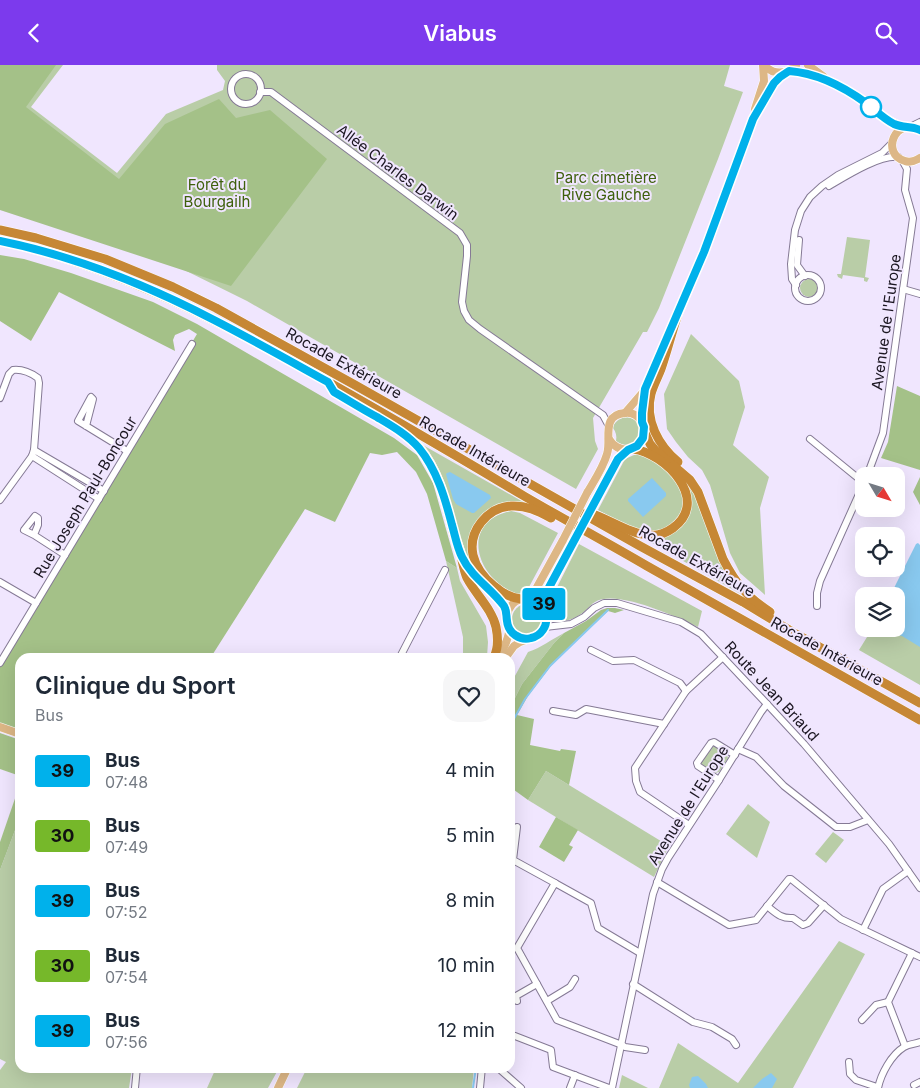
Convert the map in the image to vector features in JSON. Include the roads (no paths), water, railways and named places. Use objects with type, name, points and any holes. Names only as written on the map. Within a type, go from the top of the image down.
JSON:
[{"type":"highway","name":"Rocade Extérieure","points":[[0,230],[36,238],[105,259],[173,287],[244,323],[920,703]]},
{"type":"highway","name":"Rocade Intérieure","points":[[0,241],[66,258],[115,275],[169,298],[248,337],[430,440],[530,500],[920,720]]},
{"type":"highway","points":[[677,317],[651,394],[651,418],[660,443],[693,476],[704,501],[706,513]]},
{"type":"highway","points":[[328,382],[334,392],[401,432],[419,447],[427,459],[440,486],[464,570],[496,627],[497,640],[495,653]]},
{"type":"highway","points":[[644,433],[650,444],[690,480],[698,492],[723,559],[740,586],[758,604],[792,625],[796,634]]},
{"type":"highway","points":[[576,510],[602,517],[646,535],[661,535],[681,521],[687,507],[684,485],[674,472],[657,459],[645,451],[631,449]]},
{"type":"highway","points":[[524,599],[514,599],[506,596],[492,585],[480,573],[472,553],[473,540],[479,525],[485,517],[497,509],[512,505],[530,508],[633,557]]},
{"type":"highway","points":[[461,556],[472,574],[500,602],[507,614]]},
{"type":"main road","points":[[764,65],[773,72],[806,73],[831,83],[862,100],[894,124],[915,127],[920,131]]},
{"type":"main road","points":[[509,653],[520,642],[540,634],[545,627],[547,618],[544,609],[546,593],[618,459],[641,443],[644,433],[642,407],[645,389],[704,252],[753,119],[764,81],[764,65]]},
{"type":"main road","points":[[753,119],[774,83],[796,65]]},
{"type":"main road","points":[[808,65],[831,83]]},
{"type":"main road","points":[[883,117],[889,128],[894,153],[900,159],[908,162],[917,160]]},
{"type":"main road","points":[[892,141],[897,132],[908,127]]},
{"type":"main road","points":[[501,653],[507,642],[509,628],[507,614],[512,605],[531,595],[536,589],[608,454],[609,425],[615,417],[625,413],[645,389]]},
{"type":"main road","points":[[625,413],[634,415],[642,422]]},
{"type":"main road","points":[[609,439],[617,448],[622,450],[631,449]]},
{"type":"main road","points":[[524,599],[537,601],[544,609]]},
{"type":"main road","points":[[509,628],[517,636],[528,639]]},
{"type":"main road","points":[[0,727],[15,732]]},
{"type":"main road","points":[[278,1088],[285,1073]]},
{"type":"main road","points":[[284,1088],[291,1073]]},
{"type":"street","points":[[244,74],[250,75],[258,81],[260,91],[255,100],[250,103],[243,103],[234,98],[231,88],[235,78],[244,74]]},
{"type":"street","name":"Allée Charles Darwin","points":[[260,91],[271,92],[460,233],[467,245],[468,256],[462,302],[469,320],[603,415],[609,425]]},
{"type":"street","points":[[908,127],[920,122]]},
{"type":"street","points":[[796,285],[800,278],[812,275],[820,282],[821,291],[816,298],[809,301],[802,299],[797,294],[796,285],[792,279],[791,264],[795,230],[801,211],[810,197],[838,175],[882,153],[892,141]]},
{"type":"street","points":[[805,276],[797,265],[800,229],[806,211],[815,197],[828,187],[863,167],[888,157],[900,159],[907,169],[917,160]]},
{"type":"street","name":"Avenue de l'Europe","points":[[871,467],[884,433],[913,218],[905,190],[907,169]]},
{"type":"street","points":[[903,289],[920,294]]},
{"type":"street","name":"Rue Joseph Paul-Boncour","points":[[0,663],[192,343]]},
{"type":"street","points":[[0,398],[9,374],[13,370],[19,369],[38,378],[33,453],[0,500]]},
{"type":"street","name":"Allée Charles Darwin","points":[[603,415],[615,417]]},
{"type":"street","points":[[86,426],[127,451]]},
{"type":"street","points":[[810,439],[855,476]]},
{"type":"street","points":[[33,453],[104,491]]},
{"type":"street","points":[[33,453],[99,499]]},
{"type":"street","points":[[817,606],[817,593],[820,581],[855,503]]},
{"type":"street","points":[[34,535],[65,555]]},
{"type":"street","points":[[402,653],[445,570]]},
{"type":"street","points":[[0,582],[36,603]]},
{"type":"street","name":"Route Jean Briaud","points":[[545,627],[576,622],[604,603],[617,603],[681,622],[701,634],[804,744],[889,844],[920,888]]},
{"type":"street","points":[[547,618],[558,625]]},
{"type":"street","points":[[591,650],[613,661],[634,660],[680,683],[686,691]]},
{"type":"street","points":[[689,825],[640,792],[636,781],[635,768],[686,691],[723,657]]},
{"type":"street","name":"Avenue de l'Europe","points":[[611,1088],[657,882],[668,857],[719,780],[760,712],[768,704]]},
{"type":"street","points":[[553,711],[576,715],[586,709],[664,724]]},
{"type":"street","points":[[719,780],[698,766],[697,763],[711,743],[714,742],[736,752],[756,757],[784,785],[836,827],[850,827],[868,819]]},
{"type":"street","points":[[515,844],[517,827]]},
{"type":"street","points":[[515,861],[591,903],[598,928],[640,953]]},
{"type":"street","points":[[863,930],[884,887],[908,871]]},
{"type":"street","points":[[657,882],[729,925],[756,921],[789,879],[791,879],[841,919],[920,957]]},
{"type":"street","points":[[555,883],[517,948],[557,1020],[626,1047],[645,1050]]},
{"type":"street","points":[[767,906],[781,917],[786,919],[793,918],[803,925],[808,923],[824,905]]},
{"type":"street","points":[[905,1047],[888,1002],[912,953]]},
{"type":"street","points":[[547,1001],[570,987],[575,979]]},
{"type":"street","points":[[517,1001],[516,996],[537,984]]},
{"type":"street","points":[[633,984],[693,1023],[712,1027],[732,1039],[736,1045]]},
{"type":"street","points":[[862,1021],[876,1005],[888,1002]]},
{"type":"street","points":[[515,1036],[551,1050],[553,1067],[611,1088]]},
{"type":"street","points":[[849,1062],[850,1074],[856,1080],[878,1087],[894,1055],[905,1047],[920,1042]]},
{"type":"street","points":[[134,1088],[136,1073]]},
{"type":"street","points":[[480,1088],[481,1073]]},
{"type":"street","points":[[504,1073],[521,1088]]},
{"type":"street","points":[[570,1088],[575,1075]]},
{"type":"water","points":[[450,472],[490,495],[491,498],[474,513],[456,504],[446,474]]},
{"type":"water","points":[[652,478],[666,493],[666,496],[643,517],[628,499]]},
{"type":"water","points":[[916,544],[920,545],[920,647],[904,637],[905,587],[894,587],[900,577],[905,577],[905,566]]},
{"type":"water","points":[[771,1073],[777,1079],[772,1088],[753,1088],[762,1079]]},
{"type":"water","points":[[698,1076],[708,1088],[690,1088],[689,1085],[692,1077]]},
{"type":"waterway","points":[[515,717],[525,699],[550,666],[608,610]]},
{"type":"waterway","points":[[473,1088],[475,1073]]},
{"type":"park label","name":"Parc cimetière Rive Gauche","points":[[606,186]]},
{"type":"park label","name":"Forêt du Bourgailh","points":[[217,192]]}]
